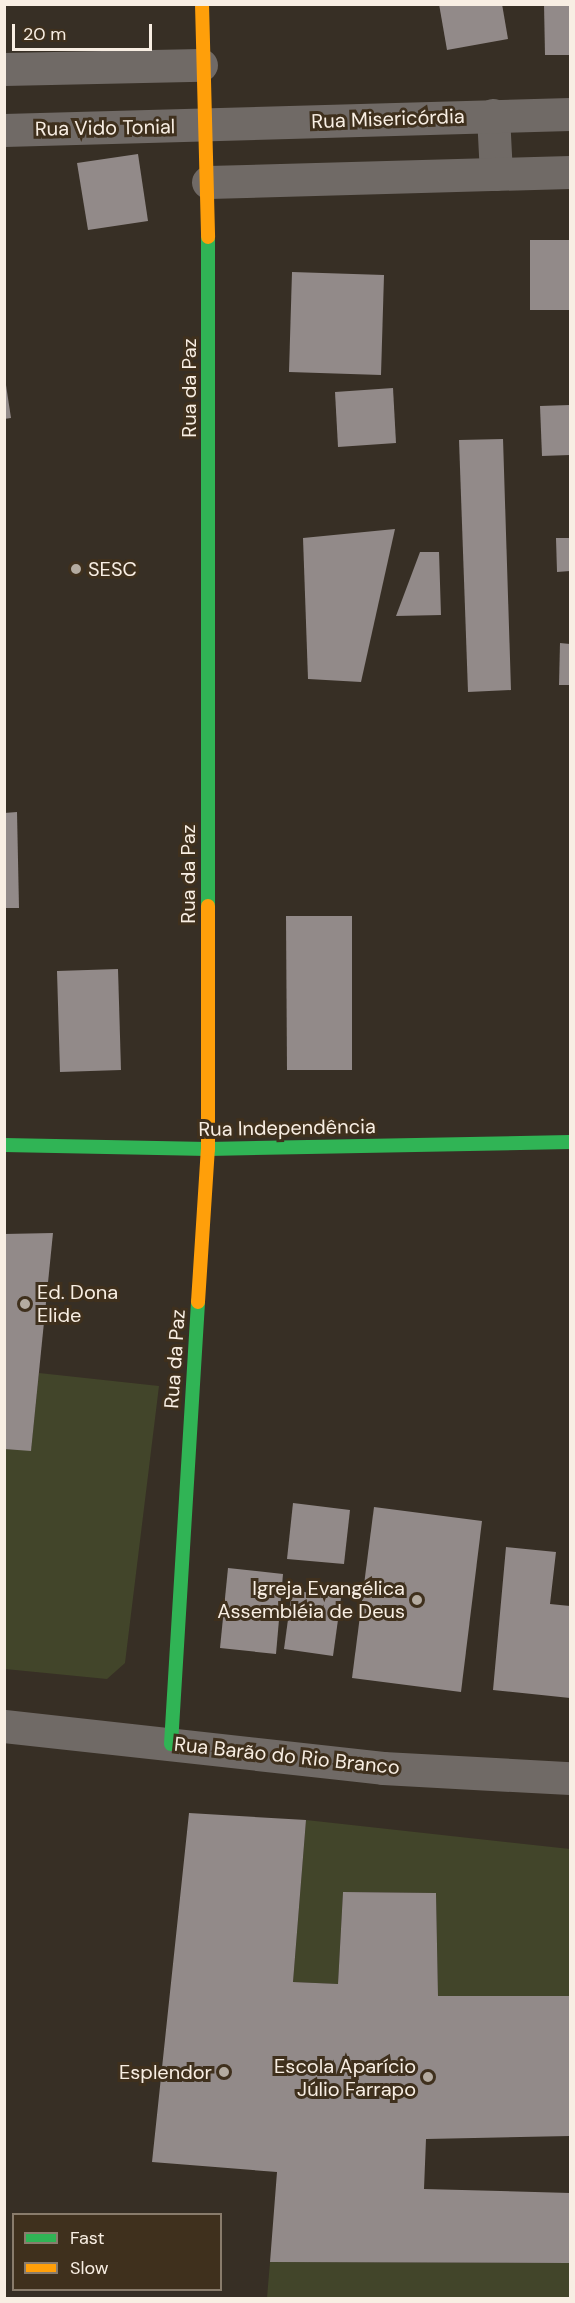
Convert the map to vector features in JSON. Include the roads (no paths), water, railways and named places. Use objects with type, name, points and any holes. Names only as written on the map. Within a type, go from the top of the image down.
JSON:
[{"type":"street","name":"Rua da Paz","points":[[171,1744],[208,1149],[208,182],[201,65],[202,4]]},
{"type":"street","points":[[4,69],[201,65]]},
{"type":"street","name":"Rua Misericórdia","points":[[206,126],[570,114]]},
{"type":"street","points":[[493,116],[495,174]]},
{"type":"street","name":"Rua Vido Tonial","points":[[4,130],[206,126]]},
{"type":"street","points":[[208,182],[570,172]]},
{"type":"street","name":"Rua Independência","points":[[4,1145],[208,1149],[570,1142]]},
{"type":"street","name":"Rua Barão do Rio Branco","points":[[4,1726],[382,1768],[570,1778]]},
{"type":"place","name":"SESC","points":[[76,569]]},
{"type":"place","name":"Ed. Dona Elide","points":[[25,1304]]},
{"type":"place","name":"Igreja Evangélica Assembléia de Deus","points":[[417,1600]]},
{"type":"place","name":"Esplendor","points":[[224,2072]]},
{"type":"place","name":"Escola Aparício Júlio Farrapo","points":[[428,2077]]}]
